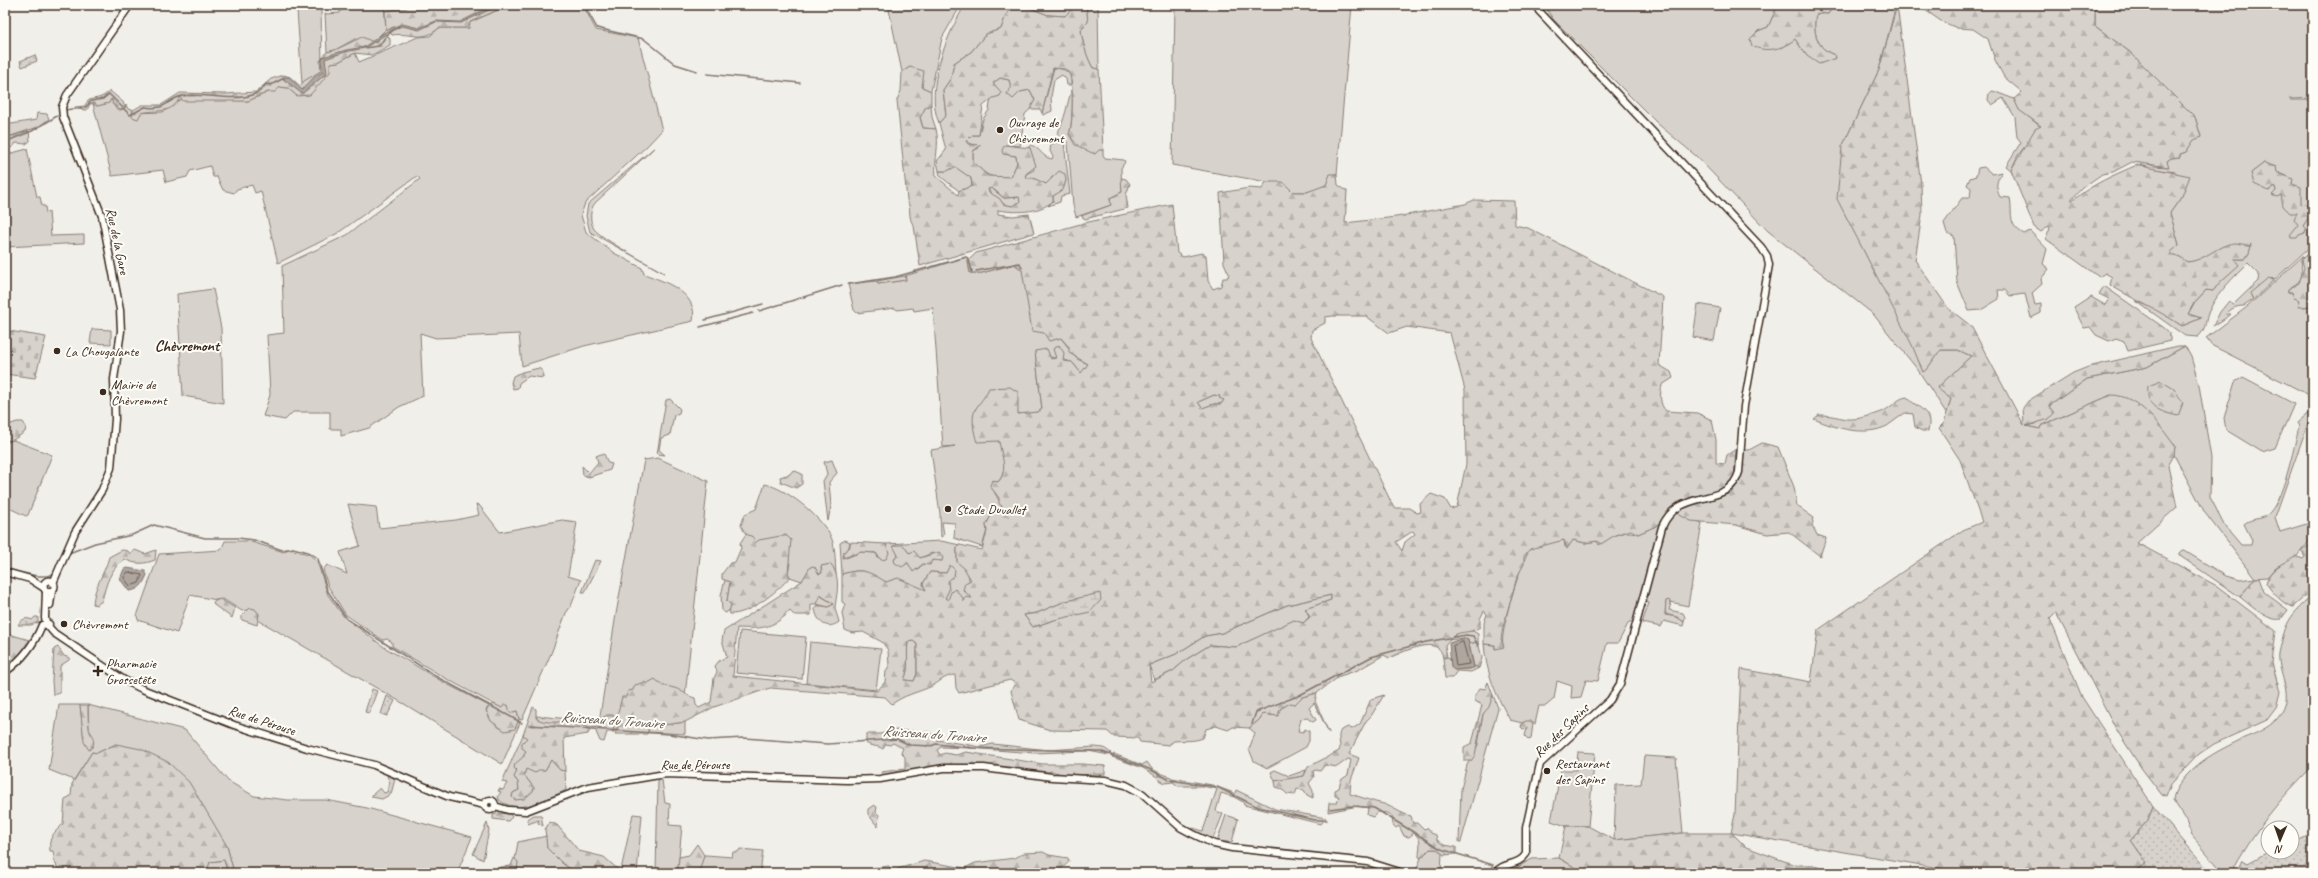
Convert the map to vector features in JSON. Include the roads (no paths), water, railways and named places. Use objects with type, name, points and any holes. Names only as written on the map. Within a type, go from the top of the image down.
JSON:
[{"type":"street","name":"Rue de la Gare","points":[[50,582],[75,532],[106,483],[112,462],[115,419],[114,383],[121,340],[120,316],[102,216],[63,117],[62,107],[67,95],[130,5]]},
{"type":"street","name":"Rue des Sapins","points":[[1495,873],[1503,866],[1524,858],[1527,849],[1526,828],[1540,764],[1616,693],[1620,684],[1662,528],[1669,513],[1690,500],[1729,489],[1737,478],[1744,406],[1769,265],[1767,256],[1761,247],[1576,52],[1539,11],[1536,5]]},
{"type":"street","points":[[5,572],[30,579],[50,582],[54,587],[47,590]]},
{"type":"street","points":[[30,579],[47,590]]},
{"type":"street","points":[[5,672],[17,664],[36,639],[45,630],[47,624],[47,590],[50,582]]},
{"type":"street","name":"Rue de Pérouse","points":[[47,624],[59,637],[124,680],[142,689],[234,724],[308,748],[373,765],[450,797],[485,805],[486,802],[490,800],[494,802],[495,806],[508,810],[526,811],[588,787],[670,774],[834,780],[878,779],[944,768],[984,768],[1052,777],[1105,780],[1126,786],[1143,794],[1180,827],[1205,840],[1232,848],[1286,852],[1368,862],[1403,873]]},
{"type":"water","points":[[494,5],[500,5],[461,23],[436,22],[419,30],[402,26],[392,30],[365,48],[345,52],[325,59],[327,73],[303,93],[283,79],[283,77],[290,77],[302,90],[315,76],[323,72],[321,62],[323,57],[346,50],[364,47],[391,28],[402,24],[419,28],[436,21],[460,22]]},
{"type":"water","points":[[127,568],[145,571],[147,575],[141,586],[129,591],[120,579],[124,569]]},
{"type":"water","points":[[1464,638],[1468,640],[1474,668],[1454,670],[1451,666],[1449,643]]},
{"type":"waterway","points":[[584,5],[597,28],[644,39],[675,64],[697,71]]},
{"type":"waterway","points":[[365,48],[379,46],[386,36],[399,26]]},
{"type":"waterway","points":[[707,74],[800,83]]},
{"type":"waterway","points":[[65,110],[86,107],[91,101],[103,99],[109,94],[130,115],[145,107],[158,108],[182,96],[192,95],[227,98],[250,96],[259,91],[266,84],[271,85],[284,78]]},
{"type":"waterway","points":[[5,142],[32,131],[57,116]]},
{"type":"waterway","points":[[849,284],[895,277],[966,257],[969,259],[972,272]]},
{"type":"waterway","points":[[976,271],[1020,263],[1022,268]]},
{"type":"waterway","points":[[759,311],[842,285]]},
{"type":"waterway","points":[[705,320],[763,304]]},
{"type":"waterway","points":[[700,327],[753,313]]},
{"type":"waterway","name":"Ruisseau du Trovaire","points":[[69,553],[95,543],[132,535],[154,525],[205,538],[238,538],[254,540],[282,550],[293,548],[308,552],[316,557]]},
{"type":"waterway","name":"Ruisseau du Trovaire","points":[[318,559],[327,590],[347,619],[439,678],[522,723]]},
{"type":"waterway","name":"Ruisseau du Trovaire","points":[[57,566],[59,561]]},
{"type":"waterway","name":"Ruisseau du Trovaire","points":[[5,568],[38,576],[51,575],[55,572]]},
{"type":"waterway","points":[[1252,724],[1256,712],[1298,696],[1371,657],[1426,642],[1466,635],[1473,636],[1478,646]]},
{"type":"waterway","name":"Ruisseau du Trovaire","points":[[529,725],[669,734],[708,740],[744,738],[828,744],[897,739],[910,745],[931,746],[936,744],[973,748],[1100,751],[1149,769],[1170,780],[1217,787],[1258,807],[1315,820],[1327,820]]},
{"type":"waterway","name":"Ruisseau du Trovaire","points":[[1330,809],[1352,806],[1374,808],[1441,849],[1493,865],[1489,873]]},
{"type":"place","name":"Ouvrage de Chèvremont","points":[[1000,130]]},
{"type":"place","name":"La Chougalante","points":[[57,351]]},
{"type":"place","name":"Mairie de Chèvremont","points":[[103,392]]},
{"type":"place","name":"Stade Duvallet","points":[[948,509]]},
{"type":"place","name":"Chèvremont","points":[[64,624]]},
{"type":"place","name":"Pharmacie Grossetête","points":[[98,671]]},
{"type":"place","name":"Restaurant des Sapins","points":[[1547,771]]},
{"type":"district","name":"Chèvremont","points":[[187,345]]}]
